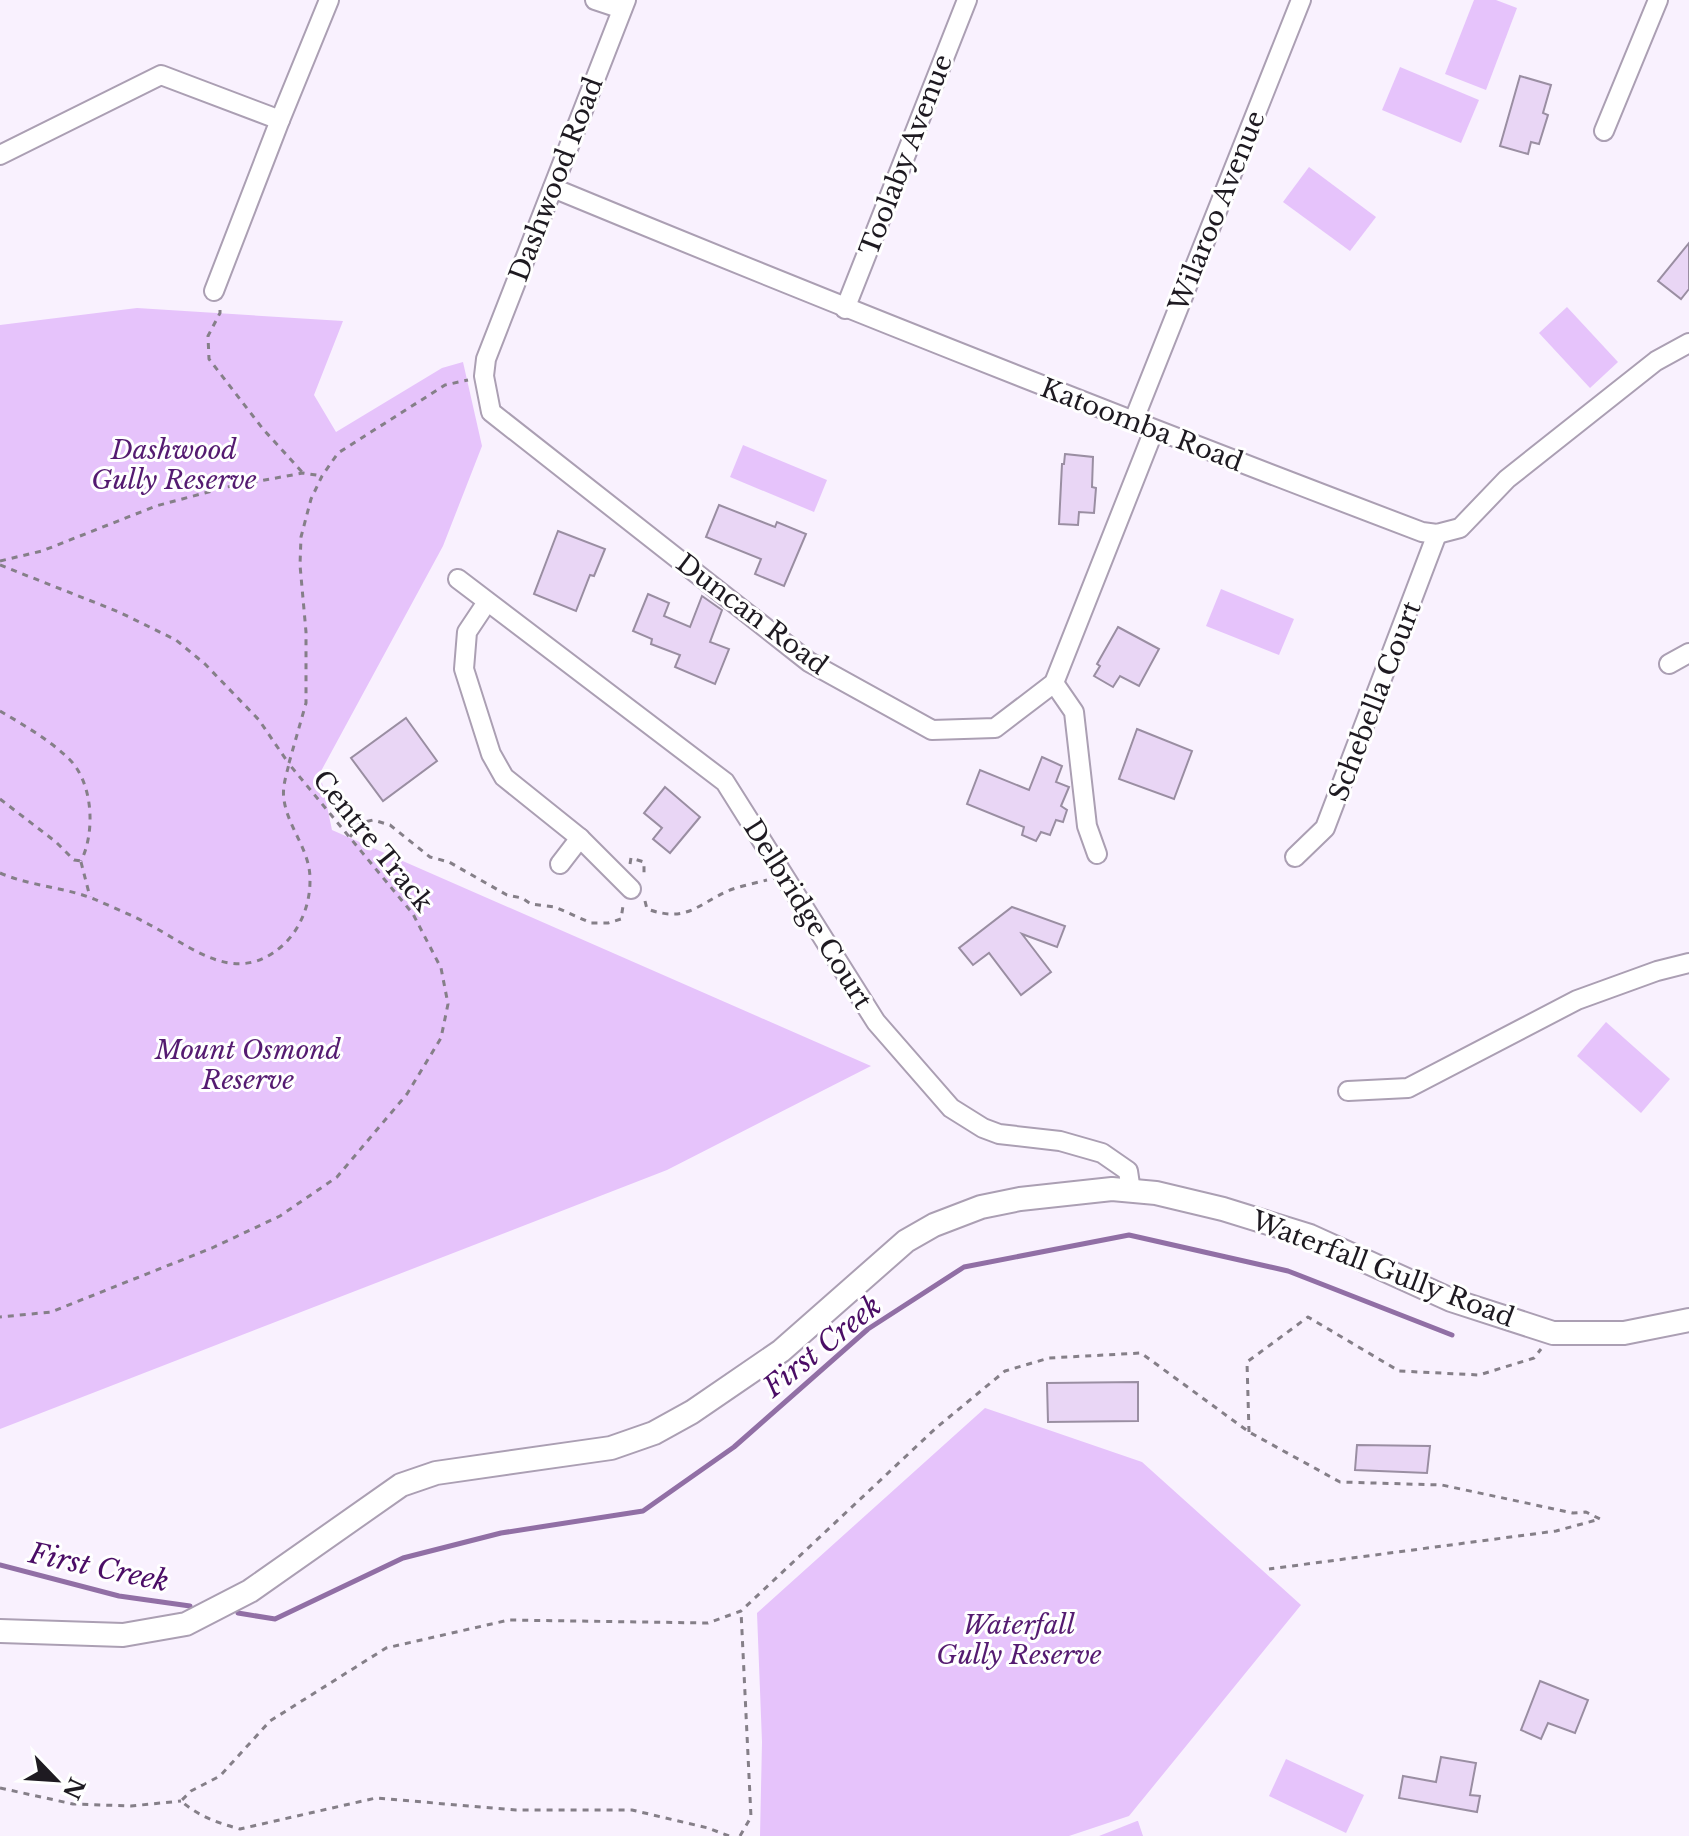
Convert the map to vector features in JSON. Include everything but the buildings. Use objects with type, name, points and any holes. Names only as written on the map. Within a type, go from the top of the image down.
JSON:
[{"type":"street","points":[[214,291],[329,0]]},
{"type":"street","points":[[595,0],[624,5]]},
{"type":"street","name":"Toolaby Avenue","points":[[845,309],[967,0]]},
{"type":"street","name":"Wilaroo Avenue","points":[[1133,422],[1301,0]]},
{"type":"street","points":[[1604,131],[1658,0]]},
{"type":"street","name":"Dashwood Road","points":[[485,367],[624,5]]},
{"type":"street","points":[[0,155],[161,75],[280,120]]},
{"type":"street","name":"Katoomba Road","points":[[553,188],[845,309],[1133,422],[1422,532],[1437,534]]},
{"type":"street","points":[[1437,534],[1460,528],[1507,479],[1656,361],[1689,343]]},
{"type":"street","name":"Duncan Road","points":[[485,367],[491,412],[809,662],[932,730],[995,728],[1054,683]]},
{"type":"street","points":[[1097,854],[1087,826],[1074,712],[1054,683],[1154,430]]},
{"type":"street","name":"Schebella Court","points":[[1295,857],[1325,828],[1437,534]]},
{"type":"street","name":"Delbridge Court","points":[[458,579],[725,782],[876,1022],[951,1108],[999,1134],[1060,1141],[1102,1153],[1128,1171],[1131,1191]]},
{"type":"street","points":[[487,602],[467,632],[464,669],[491,754],[504,777],[637,889]]},
{"type":"street","points":[[1669,664],[1689,653]]},
{"type":"street","points":[[560,864],[580,838]]},
{"type":"street","points":[[1348,1091],[1408,1088],[1577,1000],[1657,971],[1689,963]]},
{"type":"street","name":"Waterfall Gully Road","points":[[0,1631],[123,1635],[186,1624],[250,1591],[401,1485],[436,1473],[611,1448],[654,1433],[692,1412],[781,1351],[906,1241],[934,1225],[981,1207],[1020,1199],[1112,1189],[1156,1193],[1223,1209],[1310,1236],[1451,1300],[1553,1333],[1624,1333],[1689,1320]]},
{"type":"path","points":[[214,291],[220,313],[208,336],[209,359],[263,429],[303,473]]},
{"type":"path","points":[[289,764],[306,703],[301,537],[311,499],[322,476],[338,453],[445,385],[485,367]]},
{"type":"path","points":[[0,563],[42,551],[156,506],[227,487],[303,473],[322,476]]},
{"type":"path","points":[[0,563],[119,612],[176,640],[205,664],[259,720],[289,764]]},
{"type":"path","points":[[0,711],[68,758],[81,776],[90,817],[81,861],[90,897]]},
{"type":"path","name":"Centre Track","points":[[0,1317],[51,1312],[212,1248],[280,1216],[337,1177],[407,1094],[441,1038],[448,1004],[441,968],[413,914],[289,764]]},
{"type":"path","name":"Centre Track","points":[[0,873],[90,897],[149,924],[204,957],[232,964],[250,963],[276,951],[290,939],[304,917],[310,880],[305,852],[284,802],[289,764]]},
{"type":"path","points":[[0,799],[56,842],[74,860],[81,861]]},
{"type":"path","points":[[350,837],[360,823],[373,820],[390,825],[430,857],[449,862],[507,895],[522,898],[531,904],[555,907],[591,923],[621,919],[623,901],[637,889],[644,862],[631,858],[637,889],[647,909],[679,915],[695,910],[731,890],[786,878]]},
{"type":"path","points":[[1249,1432],[1247,1362],[1308,1317],[1399,1371],[1479,1375],[1534,1358],[1553,1333]]},
{"type":"path","points":[[0,1788],[73,1804],[131,1806],[181,1801],[191,1791],[220,1776],[270,1721],[386,1648],[509,1620],[708,1623],[741,1611],[936,1428],[1005,1371],[1049,1358],[1141,1353],[1249,1432],[1340,1482],[1442,1485],[1573,1513],[1586,1512],[1600,1519],[1556,1531],[1269,1569]]},
{"type":"path","points":[[740,1836],[751,1817],[741,1611]]},
{"type":"path","points":[[181,1801],[218,1823],[240,1829],[376,1798],[516,1810],[632,1810],[729,1836]]},
{"type":"green space","points":[[1474,0],[1496,0],[1517,8],[1486,90],[1445,74]]},
{"type":"green space","points":[[1400,67],[1479,100],[1461,143],[1382,110]]},
{"type":"green space","points":[[1309,167],[1376,217],[1350,251],[1283,202]]},
{"type":"green space","points":[[1567,307],[1618,362],[1590,388],[1539,333]]},
{"type":"green space","name":"Mount Osmond Reserve","points":[[137,308],[343,321],[314,395],[336,432],[442,368],[463,362],[482,446],[443,546],[320,773],[332,830],[871,1066],[667,1170],[0,1429],[0,325]]},
{"type":"green space","points":[[743,445],[827,480],[814,512],[730,477]]},
{"type":"green space","points":[[1221,589],[1294,619],[1279,655],[1206,626]]},
{"type":"green space","points":[[1606,1022],[1670,1079],[1641,1113],[1577,1056]]},
{"type":"green space","name":"Waterfall Gully Reserve","points":[[985,1408],[1142,1462],[1301,1605],[1129,1816],[1069,1836],[760,1836],[762,1742],[757,1613]]},
{"type":"green space","points":[[1286,1759],[1364,1795],[1346,1833],[1269,1796]]},
{"type":"green space","points":[[1137,1821],[1143,1836],[1099,1836]]},
{"type":"waterway","name":"First Creek","points":[[238,1613],[275,1619],[403,1558],[501,1533],[643,1511],[734,1447],[868,1329],[964,1267],[1129,1235],[1288,1271],[1452,1335]]},
{"type":"waterway","name":"First Creek","points":[[0,1565],[119,1596],[190,1606]]},
{"type":"park label","name":"Dashwood Gully Reserve","points":[[174,465]]}]
